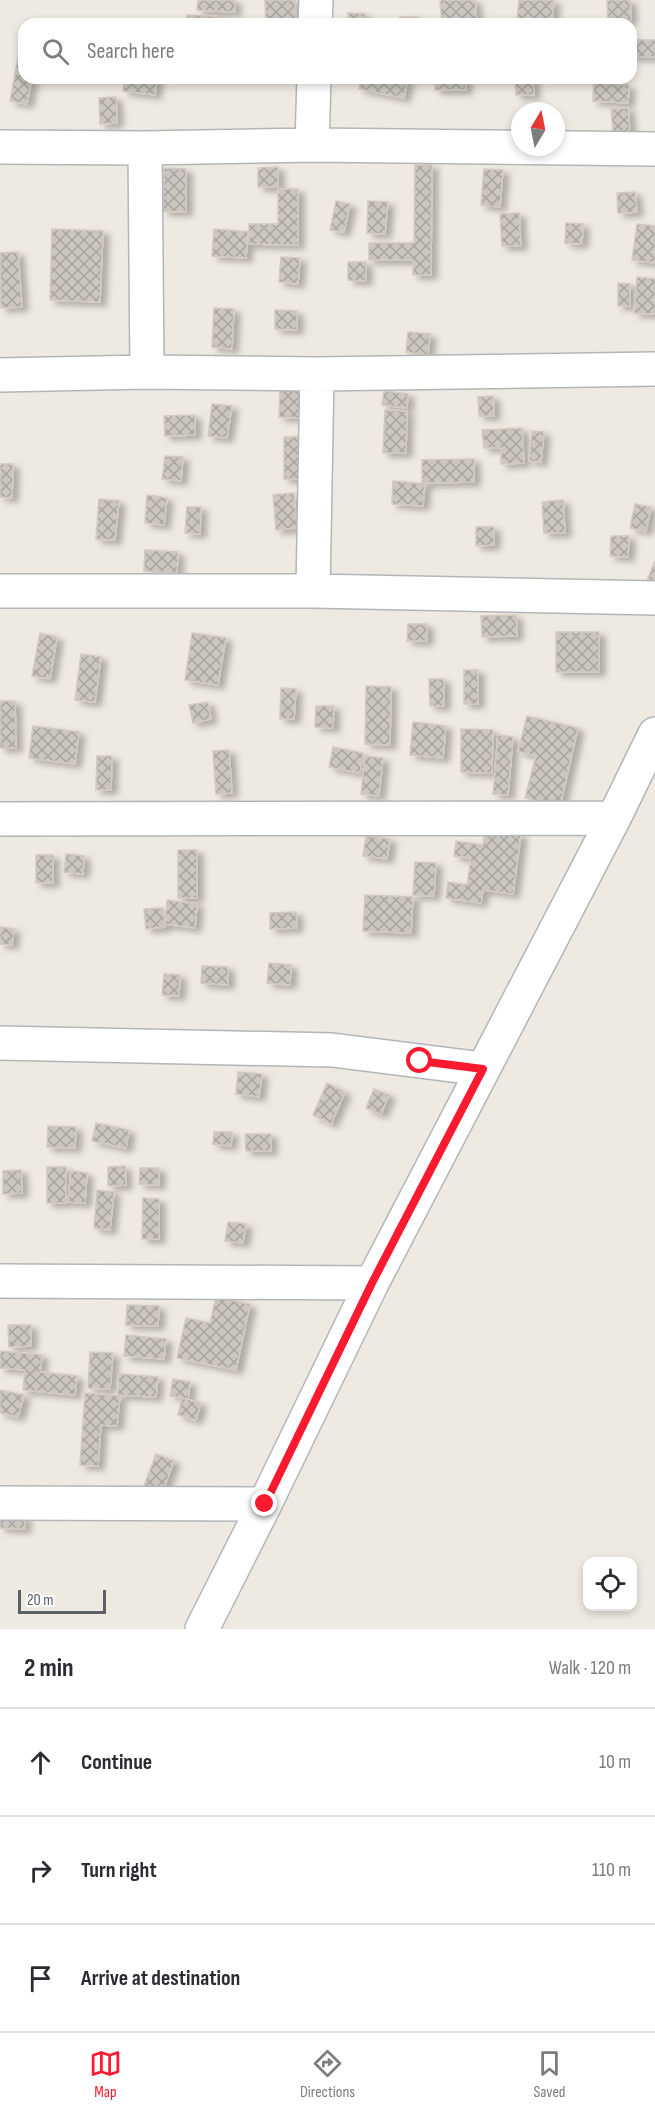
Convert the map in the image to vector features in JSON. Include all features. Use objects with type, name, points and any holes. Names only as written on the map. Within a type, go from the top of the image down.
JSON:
[{"type":"street","points":[[315,18],[316,0]]},
{"type":"street","points":[[312,145],[314,84]]},
{"type":"street","points":[[0,147],[145,148],[312,145],[655,149]]},
{"type":"street","points":[[145,148],[147,372]]},
{"type":"street","points":[[0,375],[147,372],[317,374],[655,369]]},
{"type":"street","points":[[313,591],[317,374]]},
{"type":"street","points":[[0,591],[313,591],[655,598]]},
{"type":"street","points":[[202,1629],[372,1283],[614,818],[655,734]]},
{"type":"street","points":[[0,819],[614,818]]},
{"type":"street","points":[[0,1043],[332,1050],[483,1069]]},
{"type":"street","points":[[0,1281],[372,1283]]},
{"type":"street","points":[[0,1503],[265,1504]]},
{"type":"building","points":[[198,0],[235,0],[235,12],[197,10]]},
{"type":"building","points":[[265,0],[295,0],[296,18],[266,18]]},
{"type":"building","points":[[440,0],[475,0],[476,18],[442,18]]},
{"type":"building","points":[[519,0],[554,0],[552,18],[517,18]]},
{"type":"building","points":[[607,0],[630,0],[631,18],[608,18]]},
{"type":"building","points":[[348,13],[365,14],[365,18],[348,18]]},
{"type":"building","points":[[187,15],[221,17],[221,18],[187,18]]},
{"type":"building","points":[[637,40],[655,40],[655,57],[637,57]]},
{"type":"building","points":[[18,57],[18,84],[31,84],[27,104],[10,101]]},
{"type":"building","points":[[124,84],[156,84],[155,95],[123,91]]},
{"type":"building","points":[[360,84],[407,84],[404,98],[359,89]]},
{"type":"building","points":[[435,84],[466,84],[466,90],[435,90]]},
{"type":"building","points":[[515,84],[533,84],[534,95],[516,95]]},
{"type":"building","points":[[594,84],[629,85],[628,103],[593,101]]},
{"type":"building","points":[[116,97],[117,123],[100,124],[99,98]]},
{"type":"building","points":[[628,108],[630,132],[613,133],[611,109]]},
{"type":"building","points":[[415,165],[432,165],[431,275],[413,275],[413,260],[369,260],[369,243],[414,243]]},
{"type":"building","points":[[278,167],[278,187],[258,187],[258,168]]},
{"type":"building","points":[[164,168],[186,169],[186,212],[163,211]]},
{"type":"building","points":[[484,169],[503,170],[500,207],[481,205]]},
{"type":"building","points":[[278,189],[298,189],[298,245],[249,244],[249,224],[278,224]]},
{"type":"building","points":[[635,192],[637,212],[618,213],[617,193]]},
{"type":"building","points":[[336,201],[350,204],[344,232],[330,230]]},
{"type":"building","points":[[368,201],[388,202],[385,234],[367,233]]},
{"type":"building","points":[[519,213],[521,246],[502,246],[500,214]]},
{"type":"building","points":[[566,223],[583,224],[582,244],[565,243]]},
{"type":"building","points":[[637,224],[655,226],[655,263],[632,260]]},
{"type":"building","points":[[52,229],[103,231],[100,302],[50,300]]},
{"type":"building","points":[[214,229],[248,232],[246,258],[212,256]]},
{"type":"building","points":[[18,252],[22,307],[1,308],[0,253]]},
{"type":"building","points":[[281,257],[300,258],[298,284],[279,282]]},
{"type":"building","points":[[348,262],[366,262],[366,281],[348,280]]},
{"type":"building","points":[[637,277],[655,279],[655,314],[634,313]]},
{"type":"building","points":[[618,283],[630,284],[630,306],[618,306]]},
{"type":"building","points":[[214,308],[234,309],[232,349],[212,347]]},
{"type":"building","points":[[275,310],[297,311],[297,330],[275,329]]},
{"type":"building","points":[[408,332],[430,334],[428,355],[406,352]]},
{"type":"building","points":[[280,388],[302,389],[301,418],[279,417]]},
{"type":"building","points":[[384,391],[408,394],[407,408],[382,405]]},
{"type":"building","points":[[493,396],[494,416],[479,416],[478,397]]},
{"type":"building","points":[[212,404],[232,406],[227,438],[208,436]]},
{"type":"building","points":[[385,410],[407,411],[406,453],[383,453]]},
{"type":"building","points":[[195,415],[195,435],[165,436],[164,416]]},
{"type":"building","points":[[522,428],[524,463],[501,464],[501,448],[484,448],[482,430]]},
{"type":"building","points":[[532,431],[544,432],[541,462],[529,461]]},
{"type":"building","points":[[284,437],[305,437],[306,479],[284,479]]},
{"type":"building","points":[[165,456],[183,457],[181,481],[162,479]]},
{"type":"building","points":[[474,459],[474,482],[422,483],[422,460]]},
{"type":"building","points":[[0,464],[13,464],[12,498],[0,497]]},
{"type":"building","points":[[393,481],[425,484],[423,506],[392,504]]},
{"type":"building","points":[[294,493],[297,528],[276,530],[273,495]]},
{"type":"building","points":[[147,495],[167,498],[164,525],[145,523]]},
{"type":"building","points":[[99,499],[119,501],[115,540],[96,539]]},
{"type":"building","points":[[563,500],[565,533],[544,533],[542,502]]},
{"type":"building","points":[[635,504],[651,507],[646,531],[630,528]]},
{"type":"building","points":[[187,507],[201,507],[200,534],[185,533]]},
{"type":"building","points":[[476,527],[494,527],[494,545],[476,546]]},
{"type":"building","points":[[611,536],[629,536],[628,557],[610,556]]},
{"type":"building","points":[[145,550],[178,552],[177,573],[144,571]]},
{"type":"building","points":[[655,561],[655,586],[646,583]]},
{"type":"building","points":[[516,615],[517,636],[482,637],[481,616]]},
{"type":"building","points":[[408,624],[427,624],[427,641],[407,641]]},
{"type":"building","points":[[556,632],[599,632],[599,672],[556,672]]},
{"type":"building","points":[[40,633],[57,637],[50,679],[32,676]]},
{"type":"building","points":[[192,633],[226,638],[218,685],[185,680]]},
{"type":"building","points":[[81,654],[101,657],[95,702],[75,700]]},
{"type":"building","points":[[464,670],[478,670],[478,704],[464,704]]},
{"type":"building","points":[[429,679],[444,679],[444,706],[430,706]]},
{"type":"building","points":[[366,686],[391,687],[390,745],[365,744]]},
{"type":"building","points":[[281,688],[296,689],[294,719],[280,719]]},
{"type":"building","points":[[0,701],[15,701],[16,748],[0,748]]},
{"type":"building","points":[[208,702],[211,719],[193,723],[189,705]]},
{"type":"building","points":[[316,706],[334,706],[333,728],[315,727]]},
{"type":"building","points":[[527,716],[578,728],[560,806],[525,798],[536,756],[518,751]]},
{"type":"building","points":[[413,722],[446,726],[443,758],[410,755]]},
{"type":"building","points":[[33,726],[79,732],[75,764],[29,758]]},
{"type":"building","points":[[461,729],[493,730],[492,773],[461,772]]},
{"type":"building","points":[[498,735],[513,737],[508,795],[493,794]]},
{"type":"building","points":[[333,747],[363,753],[360,773],[329,767]]},
{"type":"building","points":[[229,750],[232,793],[216,794],[213,751]]},
{"type":"building","points":[[97,756],[112,756],[111,790],[96,790]]},
{"type":"building","points":[[365,756],[383,758],[379,796],[361,794]]},
{"type":"building","points":[[485,829],[521,834],[513,894],[483,890],[481,903],[446,898],[448,882],[467,885],[471,858],[454,856],[456,841],[483,845]]},
{"type":"building","points":[[366,836],[390,839],[387,859],[363,856]]},
{"type":"building","points":[[178,850],[197,850],[197,898],[178,898]]},
{"type":"building","points":[[66,854],[84,856],[83,874],[64,872]]},
{"type":"building","points":[[36,855],[53,855],[53,883],[36,883]]},
{"type":"building","points":[[415,862],[436,863],[434,896],[413,895]]},
{"type":"building","points":[[365,895],[413,897],[411,933],[363,931]]},
{"type":"building","points":[[167,900],[197,904],[195,928],[165,924]]},
{"type":"building","points":[[163,908],[165,927],[146,929],[144,909]]},
{"type":"building","points":[[296,912],[297,928],[270,929],[270,913]]},
{"type":"building","points":[[0,927],[14,929],[12,945],[0,944]]},
{"type":"building","points":[[269,963],[291,965],[290,985],[267,983]]},
{"type":"building","points":[[202,966],[228,967],[228,985],[201,983]]},
{"type":"building","points":[[164,974],[180,975],[179,996],[162,995]]},
{"type":"building","points":[[238,1072],[262,1074],[259,1097],[236,1094]]},
{"type":"building","points":[[327,1083],[345,1092],[331,1124],[313,1115]]},
{"type":"building","points":[[374,1089],[389,1095],[381,1114],[366,1108]]},
{"type":"building","points":[[96,1123],[129,1130],[126,1148],[92,1141]]},
{"type":"building","points":[[48,1126],[76,1127],[75,1148],[47,1147]]},
{"type":"building","points":[[214,1132],[232,1132],[231,1146],[213,1144]]},
{"type":"building","points":[[245,1134],[271,1134],[271,1151],[246,1151]]},
{"type":"building","points":[[125,1166],[126,1185],[108,1186],[108,1167]]},
{"type":"building","points":[[47,1167],[66,1167],[66,1203],[47,1203]]},
{"type":"building","points":[[140,1168],[159,1168],[159,1185],[139,1184]]},
{"type":"building","points":[[21,1170],[22,1193],[3,1194],[3,1171]]},
{"type":"building","points":[[71,1171],[87,1173],[85,1203],[68,1202]]},
{"type":"building","points":[[97,1190],[114,1192],[110,1230],[94,1228]]},
{"type":"building","points":[[143,1198],[159,1199],[159,1239],[142,1239]]},
{"type":"building","points":[[228,1222],[246,1224],[243,1243],[225,1241]]},
{"type":"building","points":[[216,1297],[250,1304],[236,1370],[177,1358],[186,1318],[210,1323]]},
{"type":"building","points":[[127,1305],[159,1306],[158,1326],[126,1325]]},
{"type":"building","points":[[8,1325],[31,1325],[31,1346],[9,1347]]},
{"type":"building","points":[[126,1335],[166,1339],[164,1359],[124,1356]]},
{"type":"building","points":[[0,1351],[42,1355],[40,1372],[77,1376],[75,1395],[23,1390],[25,1370],[0,1368]]},
{"type":"building","points":[[90,1352],[113,1353],[110,1389],[88,1388]]},
{"type":"building","points":[[119,1374],[158,1377],[156,1397],[118,1395]]},
{"type":"building","points":[[173,1379],[190,1382],[188,1399],[170,1396]]},
{"type":"building","points":[[0,1390],[24,1395],[18,1417],[0,1413]]},
{"type":"building","points":[[85,1393],[120,1396],[117,1426],[101,1425],[98,1466],[80,1465]]},
{"type":"building","points":[[182,1398],[201,1403],[196,1420],[178,1415]]},
{"type":"building","points":[[156,1454],[174,1461],[160,1498],[142,1491]]},
{"type":"building","points":[[0,1515],[25,1516],[25,1529],[0,1528]]},
{"type":"route","points":[[265,1504],[372,1283],[483,1069],[420,1061]]}]
